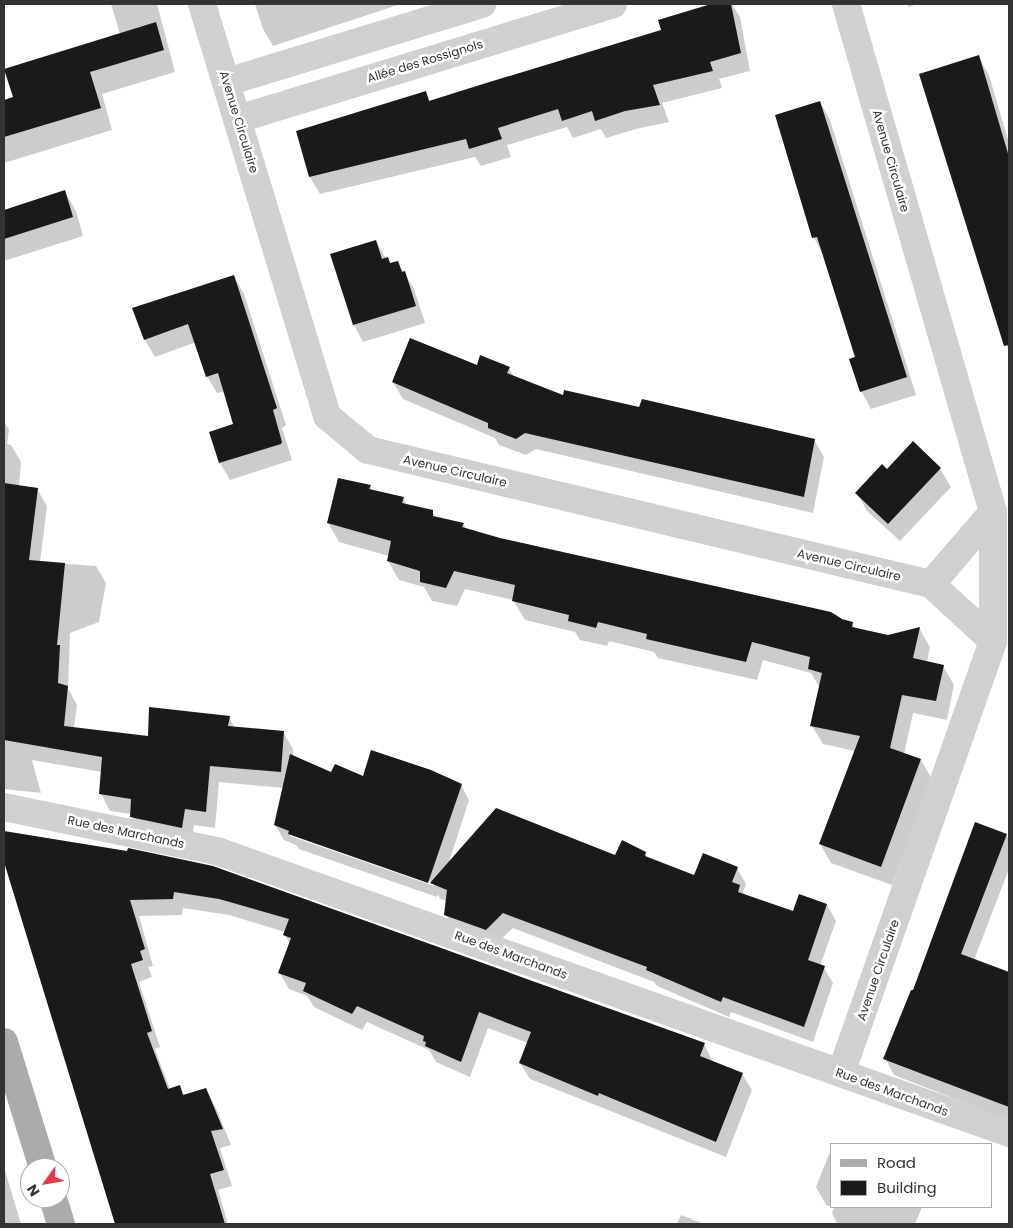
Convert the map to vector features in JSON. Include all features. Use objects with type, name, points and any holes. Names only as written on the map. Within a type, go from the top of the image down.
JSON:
[{"type":"main road","points":[[4,1042],[40,1158]]},
{"type":"main road","points":[[56,1208],[61,1224]]},
{"type":"street","name":"Avenue Circulaire","points":[[202,4],[327,416],[368,450],[931,584],[993,641]]},
{"type":"street","points":[[227,82],[482,4]]},
{"type":"street","name":"Allée des Rossignols","points":[[238,119],[613,4]]},
{"type":"street","name":"Avenue Circulaire","points":[[841,1073],[993,641],[992,512],[846,4]]},
{"type":"street","points":[[931,584],[992,512]]},
{"type":"street","name":"Rue des Marchands","points":[[4,807],[217,851],[1009,1134]]},
{"type":"building","points":[[711,4],[731,4],[741,53],[710,62],[713,71],[653,85],[660,105],[625,111],[595,121],[592,111],[562,121],[558,109],[498,128],[502,139],[469,149],[466,139],[309,177],[296,131],[426,91],[429,101],[661,30],[658,20]]},
{"type":"building","points":[[156,22],[164,50],[90,72],[101,108],[4,137],[4,100],[13,97],[4,69]]},
{"type":"building","points":[[979,55],[1009,157],[1009,345],[1004,346],[919,74]]},
{"type":"building","points":[[820,101],[907,377],[860,392],[849,359],[855,357],[817,237],[812,238],[775,115]]},
{"type":"building","points":[[65,190],[73,217],[4,239],[4,210]]},
{"type":"building","points":[[376,240],[382,259],[388,257],[390,263],[398,261],[402,272],[405,271],[416,306],[353,325],[330,254]]},
{"type":"building","points":[[234,275],[277,408],[273,410],[282,442],[281,444],[219,463],[209,432],[233,424],[218,373],[206,377],[188,324],[144,340],[132,308]]},
{"type":"building","points":[[410,338],[477,365],[480,355],[510,367],[507,373],[563,395],[564,390],[639,407],[642,399],[815,439],[804,497],[525,433],[516,439],[488,428],[488,423],[392,382]]},
{"type":"building","points":[[913,441],[941,468],[888,524],[855,493],[882,464],[887,469]]},
{"type":"building","points":[[338,478],[371,485],[369,489],[404,497],[402,503],[433,510],[433,516],[464,523],[462,527],[500,538],[831,612],[842,619],[853,622],[852,627],[888,635],[920,627],[913,658],[944,665],[936,701],[902,695],[890,748],[921,759],[881,867],[819,844],[860,736],[810,726],[822,673],[808,669],[810,657],[752,642],[746,662],[646,639],[647,634],[598,622],[596,628],[568,621],[569,615],[512,601],[515,585],[454,571],[446,588],[420,582],[420,571],[387,561],[391,541],[327,523]]},
{"type":"building","points":[[4,483],[38,488],[29,560],[65,563],[57,645],[60,645],[58,683],[68,686],[64,726],[148,736],[149,707],[230,716],[228,726],[284,731],[281,772],[210,766],[206,812],[185,809],[182,828],[130,817],[131,799],[99,794],[102,757],[4,740]]},
{"type":"building","points":[[371,750],[431,770],[462,784],[428,883],[288,834],[289,831],[274,825],[290,754],[331,772],[335,764],[363,776]]},
{"type":"building","points":[[496,808],[615,855],[622,840],[646,852],[645,856],[694,875],[703,853],[738,867],[732,882],[740,885],[738,892],[793,911],[799,894],[827,904],[808,960],[825,966],[804,1027],[723,997],[721,1002],[646,970],[647,967],[503,913],[486,930],[444,915],[447,890],[430,883]]},
{"type":"building","points":[[975,822],[1007,834],[961,954],[1009,972],[1009,1107],[883,1059],[911,990],[913,990]]},
{"type":"building","points":[[4,831],[127,851],[128,848],[213,866],[705,1043],[700,1056],[743,1073],[716,1142],[599,1093],[598,1096],[519,1063],[531,1032],[479,1012],[461,1062],[425,1046],[424,1036],[357,1006],[352,1014],[303,991],[306,983],[278,973],[291,938],[283,935],[289,919],[219,899],[174,892],[173,899],[130,900],[145,949],[140,951],[143,960],[131,964],[152,1031],[147,1033],[168,1089],[180,1085],[183,1095],[206,1088],[223,1129],[211,1131],[224,1170],[210,1174],[225,1224],[115,1224],[4,862]]}]
